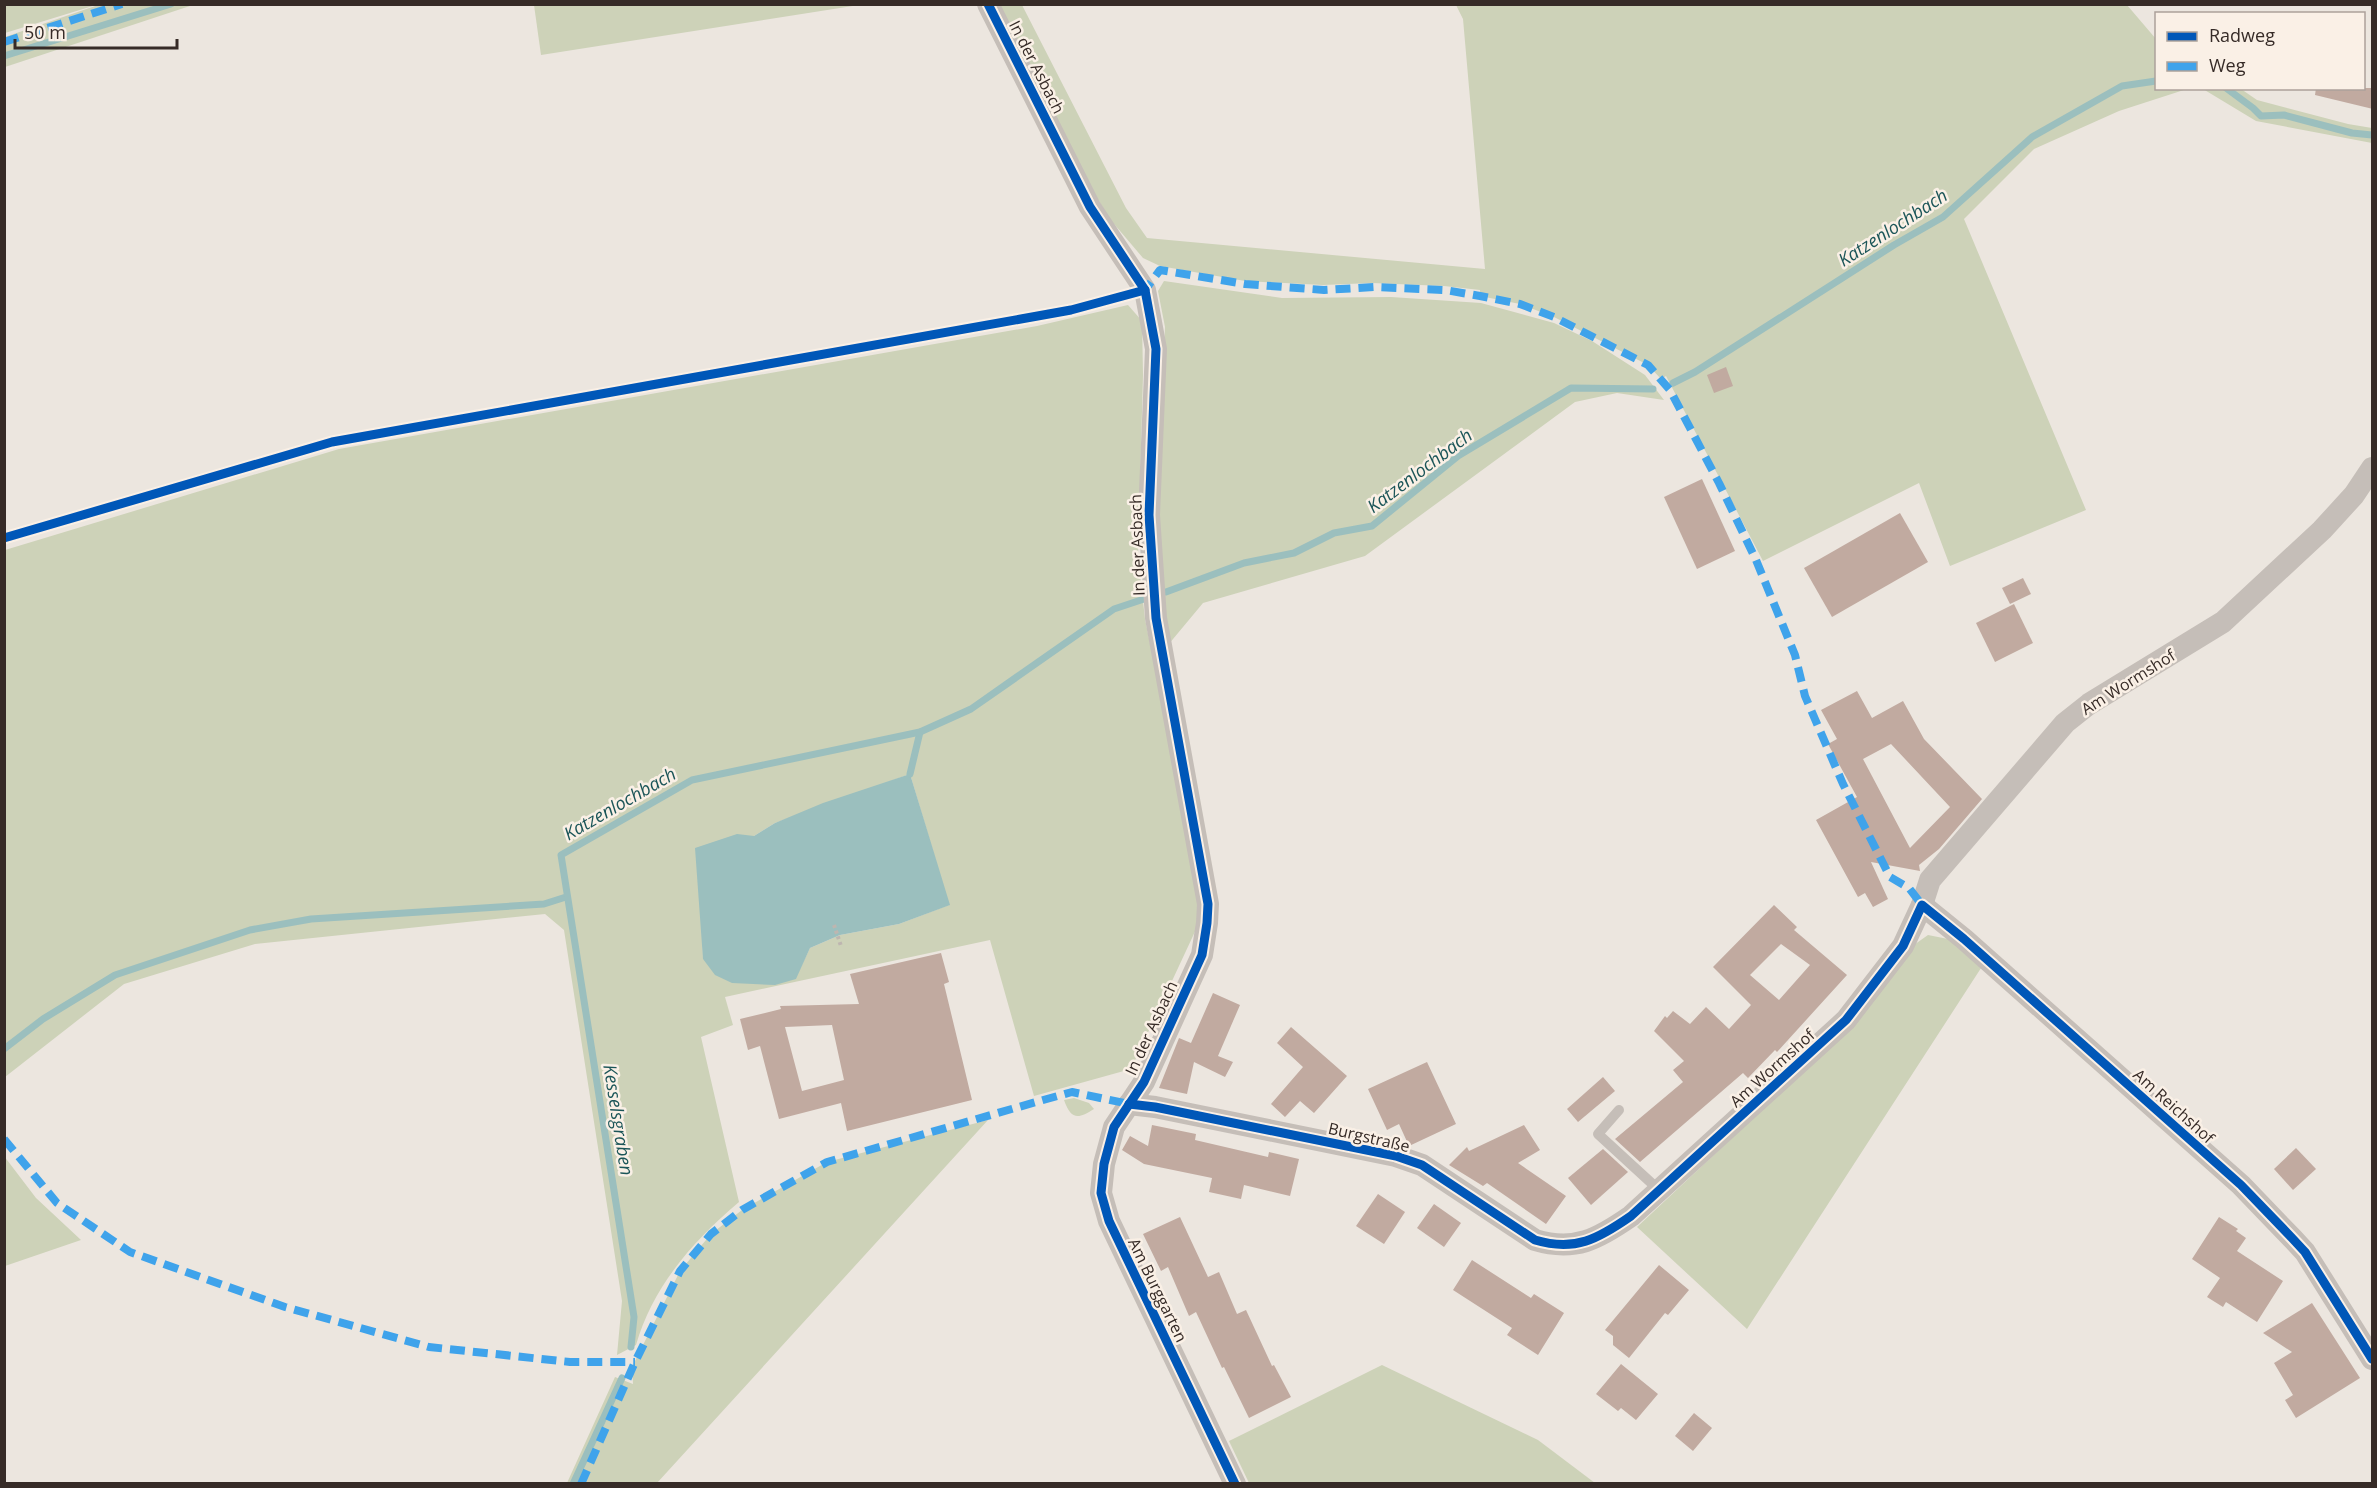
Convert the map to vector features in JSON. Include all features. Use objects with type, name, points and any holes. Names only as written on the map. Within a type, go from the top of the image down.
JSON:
[{"type":"street","name":"In der Asbach","points":[[988,4],[1090,207],[1145,290],[1156,349],[1149,515],[1153,587],[1156,618],[1208,904],[1208,923],[1202,955],[1144,1082],[1129,1104]]},
{"type":"street","name":"Am Wormshof","points":[[1613,1228],[1631,1216],[1846,1020],[1903,946],[1922,905],[1930,880],[2065,723],[2089,704],[2223,622],[2322,530],[2354,495],[2373,468]]},
{"type":"street","name":"Am Reichshof","points":[[1922,905],[1965,939],[2241,1185],[2305,1252],[2373,1359]]},
{"type":"street","name":"Burgstraße","points":[[1129,1104],[1155,1107],[1396,1156],[1422,1165],[1535,1240],[1552,1245],[1571,1246],[1597,1237],[1613,1228]]},
{"type":"street","name":"Am Burggarten","points":[[1129,1104],[1114,1127],[1104,1164],[1101,1193],[1109,1221],[1235,1484]]},
{"type":"lane","points":[[1619,1110],[1598,1134],[1659,1191]]},
{"type":"path","points":[[834,925],[841,946]]},
{"type":"green space","points":[[5,4],[96,4],[96,5],[5,33]]},
{"type":"green space","points":[[101,4],[193,5],[5,67],[5,37]]},
{"type":"green space","points":[[534,4],[859,5],[541,55]]},
{"type":"green space","points":[[996,5],[1022,5],[1126,208],[1147,238],[1485,269],[1463,19],[1456,5],[2127,5],[2155,38],[2155,90],[2184,90],[2119,111],[2034,149],[1964,219],[2086,510],[1950,566],[1919,483],[1763,561],[1666,376],[1661,379],[1648,365],[1554,317],[1520,304],[1480,296],[1480,290],[1372,283],[1323,285],[1245,281],[1160,266],[1143,258],[1109,218],[1075,161]]},
{"type":"green space","points":[[2205,90],[2242,90],[2257,100],[2372,128],[2372,143],[2256,121]]},
{"type":"green space","points":[[1164,281],[1282,298],[1391,297],[1481,303],[1554,323],[1592,341],[1645,375],[1664,400],[1617,393],[1575,402],[1365,556],[1203,603],[1168,645],[1158,504],[1165,327],[1158,291]]},
{"type":"green space","points":[[1128,305],[1142,321],[1143,375],[1138,556],[1145,619],[1194,859],[1199,923],[1131,1069],[1034,1096],[990,940],[725,997],[733,1025],[701,1037],[739,1202],[706,1232],[664,1284],[643,1324],[636,1345],[617,1355],[622,1301],[564,930],[545,914],[255,944],[124,984],[5,1077],[5,550],[339,449],[1037,326]],"holes":[[[910,774],[949,905],[899,924],[840,935],[810,948],[795,979],[703,959],[702,919],[749,836],[754,836],[775,823]]]},
{"type":"green space","points":[[1928,935],[1948,939],[1983,965],[1747,1329],[1637,1227],[1845,1032],[1911,947]]},
{"type":"green space","points":[[1074,1098],[1089,1103],[1094,1109],[1083,1115],[1075,1116],[1069,1111],[1064,1100]]},
{"type":"green space","points":[[988,1120],[657,1483],[567,1483],[615,1377],[633,1384],[632,1367],[680,1271],[711,1234],[742,1210],[827,1162]]},
{"type":"green space","points":[[4,1156],[36,1198],[81,1240],[5,1266]]},
{"type":"green space","points":[[1382,1365],[1538,1440],[1595,1483],[1249,1483],[1229,1441]]},
{"type":"water","points":[[910,774],[950,905],[899,924],[840,935],[810,948],[796,979],[775,985],[732,983],[715,975],[703,959],[695,848],[737,834],[754,836],[775,823],[823,803]]},
{"type":"building","points":[[2373,88],[2373,109],[2315,95],[2316,90]]},
{"type":"building","points":[[1726,367],[1733,386],[1714,393],[1707,375]]},
{"type":"building","points":[[1702,479],[1735,551],[1697,569],[1664,497]]},
{"type":"building","points":[[1900,513],[1928,562],[1832,617],[1804,568]]},
{"type":"building","points":[[2023,578],[2031,594],[2010,604],[2002,588]]},
{"type":"building","points":[[2014,604],[2033,643],[1995,662],[1976,623]]},
{"type":"building","points":[[1857,691],[1872,718],[1903,701],[1924,739],[1982,799],[1939,849],[1919,865],[1920,871],[1871,862],[1888,899],[1873,907],[1865,893],[1858,897],[1816,820],[1857,797],[1828,744],[1837,739],[1821,710]],"holes":[[[1891,744],[1950,807],[1910,848],[1863,759]]]},
{"type":"building","points":[[1774,905],[1797,927],[1794,930],[1847,975],[1777,1052],[1775,1050],[1748,1078],[1743,1073],[1640,1162],[1615,1139],[1683,1082],[1673,1070],[1684,1061],[1654,1031],[1665,1016],[1667,1018],[1673,1011],[1690,1024],[1706,1007],[1729,1029],[1751,1005],[1713,967]],"holes":[[[1781,944],[1810,965],[1779,1000],[1750,975]]]},
{"type":"building","points":[[941,953],[949,982],[944,984],[972,1100],[847,1131],[841,1103],[779,1119],[760,1046],[748,1050],[740,1019],[781,1009],[780,1006],[859,1004],[850,974]],"holes":[[[832,1025],[844,1080],[802,1091],[785,1027]]]},
{"type":"building","points":[[1213,993],[1240,1005],[1218,1056],[1233,1062],[1225,1077],[1194,1062],[1187,1094],[1159,1088],[1179,1038],[1191,1043]]},
{"type":"building","points":[[1291,1027],[1347,1076],[1314,1113],[1300,1101],[1285,1117],[1271,1104],[1303,1067],[1277,1043]]},
{"type":"building","points":[[1427,1062],[1456,1124],[1409,1146],[1399,1124],[1387,1130],[1368,1089]]},
{"type":"building","points":[[1603,1077],[1615,1091],[1578,1122],[1567,1109]]},
{"type":"building","points":[[1152,1125],[1196,1134],[1195,1140],[1268,1157],[1269,1152],[1299,1159],[1290,1196],[1244,1185],[1241,1199],[1209,1192],[1212,1178],[1144,1164],[1122,1150],[1130,1136],[1148,1146]]},
{"type":"building","points":[[1524,1125],[1540,1150],[1518,1163],[1566,1196],[1546,1224],[1487,1183],[1483,1186],[1449,1165],[1467,1147],[1469,1151]]},
{"type":"building","points":[[2296,1148],[2316,1169],[2293,1190],[2274,1169]]},
{"type":"building","points":[[1603,1149],[1628,1172],[1591,1205],[1568,1178]]},
{"type":"building","points":[[1378,1194],[1405,1212],[1384,1244],[1356,1226]]},
{"type":"building","points":[[1434,1204],[1461,1223],[1444,1247],[1417,1228]]},
{"type":"building","points":[[1180,1217],[1208,1277],[1219,1272],[1237,1314],[1246,1310],[1272,1366],[1274,1365],[1291,1397],[1249,1418],[1196,1312],[1189,1316],[1168,1267],[1161,1271],[1143,1234]]},
{"type":"building","points":[[2219,1217],[2238,1229],[2236,1231],[2246,1238],[2237,1251],[2283,1281],[2257,1322],[2226,1302],[2223,1307],[2207,1297],[2220,1278],[2192,1259]]},
{"type":"building","points":[[1472,1260],[1531,1298],[1534,1294],[1564,1313],[1538,1355],[1507,1335],[1512,1328],[1453,1290]]},
{"type":"building","points":[[1659,1265],[1689,1290],[1668,1315],[1665,1313],[1629,1358],[1613,1345],[1613,1336],[1605,1330]]},
{"type":"building","points":[[2312,1303],[2360,1378],[2296,1418],[2285,1400],[2293,1395],[2274,1363],[2292,1352],[2263,1333]]},
{"type":"building","points":[[1621,1364],[1658,1394],[1636,1420],[1621,1408],[1618,1411],[1596,1394]]},
{"type":"building","points":[[1694,1413],[1712,1428],[1693,1451],[1675,1436]]},
{"type":"waterway","points":[[4,56],[171,4]]},
{"type":"waterway","name":"Katzenlochbach","points":[[1673,383],[1695,372],[1894,245],[1943,217],[2032,137],[2122,86],[2155,81]]},
{"type":"waterway","name":"Katzenlochbach","points":[[2229,90],[2261,116],[2284,115],[2352,133],[2372,135]]},
{"type":"waterway","name":"Katzenlochbach","points":[[1166,592],[1244,563],[1294,553],[1334,533],[1372,526],[1458,456],[1571,388],[1653,389]]},
{"type":"waterway","name":"Katzenlochbach","points":[[631,1347],[634,1317],[561,855],[692,780],[920,732],[971,709],[1114,609],[1144,599]]},
{"type":"waterway","points":[[910,774],[920,732]]},
{"type":"waterway","name":"Katzenlochbach","points":[[4,1049],[43,1019],[115,975],[250,930],[311,919],[544,904],[566,897]]},
{"type":"waterway","name":"Kesselsgraben","points":[[573,1484],[622,1378]]},
{"type":"marked path","points":[[4,42],[122,4]]},
{"type":"marked path","points":[[1140,291],[1145,290],[1160,270],[1245,284],[1324,290],[1374,287],[1445,290],[1520,304],[1554,317],[1648,365],[1670,390],[1756,560],[1795,655],[1805,696],[1843,784],[1890,877],[1909,888],[1922,905]]},
{"type":"marked path","points":[[581,1484],[635,1362],[680,1271],[711,1234],[742,1210],[827,1162],[1072,1092],[1129,1104]]},
{"type":"marked path","points":[[4,1139],[57,1203],[130,1252],[285,1307],[429,1347],[570,1362],[635,1362]]},
{"type":"cycle path","points":[[988,4],[1090,207],[1145,290],[1156,349],[1149,515],[1156,618],[1208,904],[1207,923],[1202,955],[1144,1082],[1114,1127],[1104,1164],[1101,1193],[1109,1221],[1235,1484]]},
{"type":"cycle path","points":[[4,538],[332,442],[1071,310],[1145,290]]},
{"type":"cycle path","points":[[1129,1104],[1155,1107],[1396,1156],[1422,1165],[1535,1240],[1562,1245],[1586,1241],[1608,1231],[1631,1216],[1846,1020],[1903,946],[1922,905],[1964,939],[2241,1185],[2305,1252],[2372,1359]]}]
